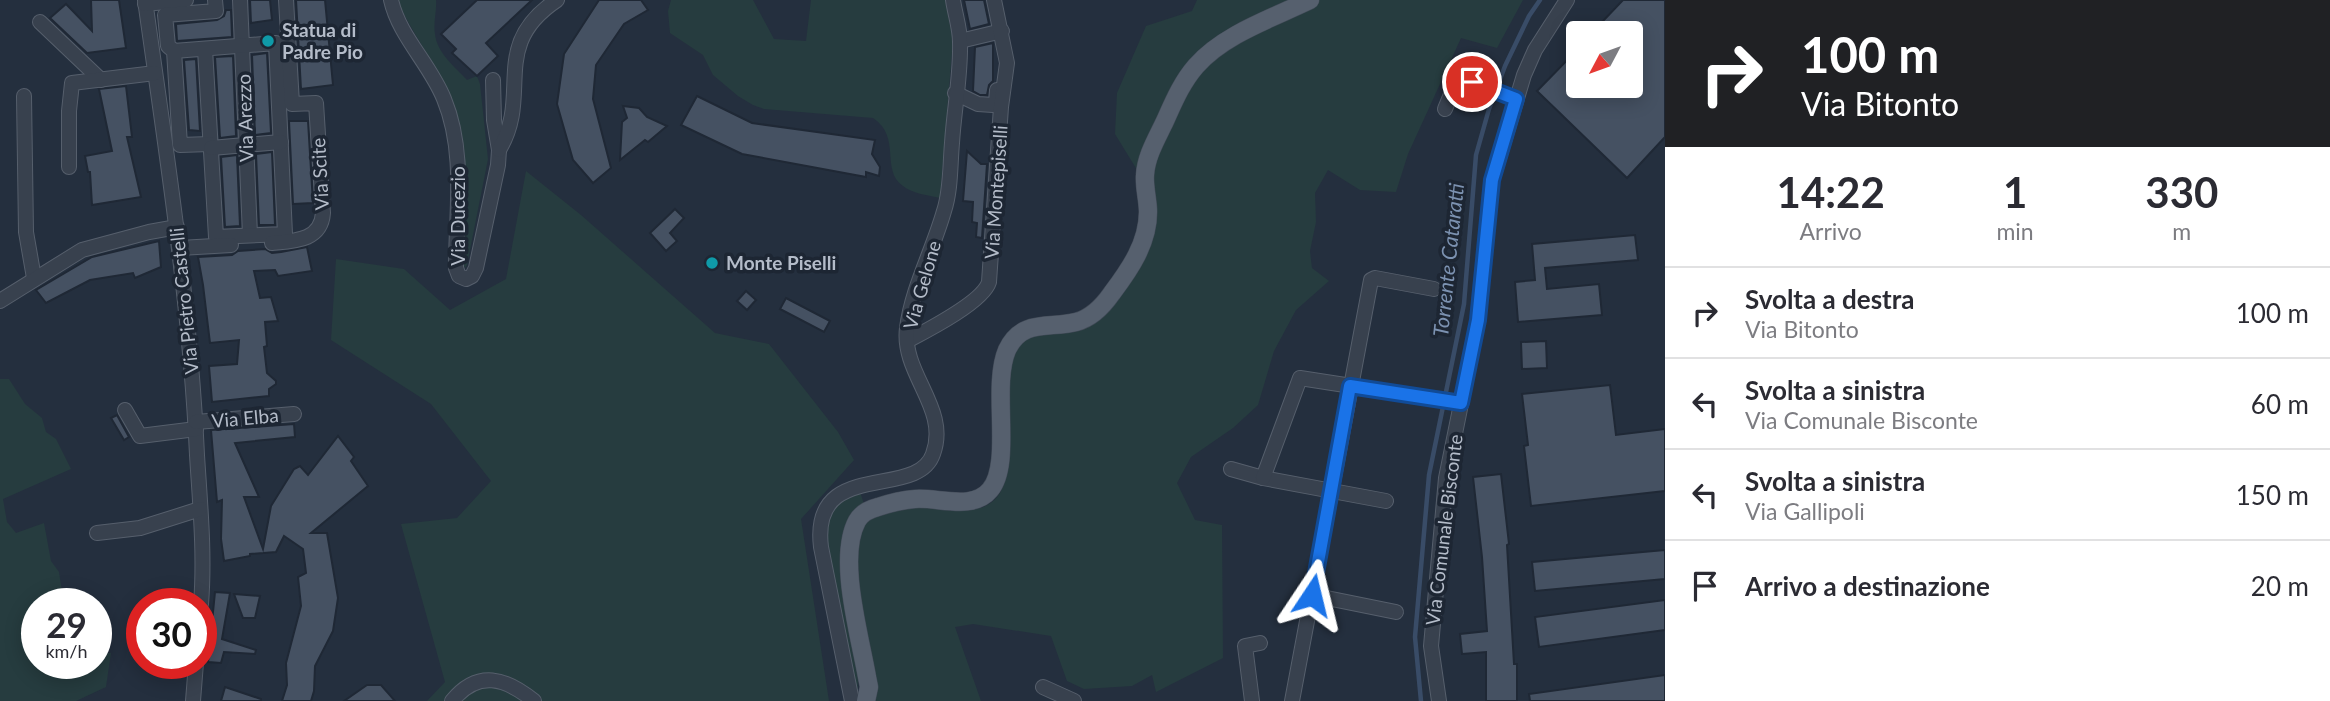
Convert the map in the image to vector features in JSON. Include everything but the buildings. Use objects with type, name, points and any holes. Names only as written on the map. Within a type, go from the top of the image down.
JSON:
[{"type":"main road","points":[[866,701],[869,687],[849,570],[852,537],[858,518],[867,511],[891,503],[914,499],[971,501],[989,492],[999,471],[1001,375],[1012,342],[1032,327],[1076,323],[1103,305],[1128,269],[1145,236],[1148,213],[1145,185],[1147,166],[1182,86],[1198,64],[1220,46],[1310,0]]},
{"type":"street","points":[[145,2],[186,0]]},
{"type":"street","points":[[205,49],[216,237],[285,234],[276,43],[174,51],[168,46],[164,15],[216,11],[215,0]]},
{"type":"street","name":"Via Arezzo","points":[[240,0],[250,235]]},
{"type":"street","name":"Via Scite","points":[[180,248],[296,241],[310,236],[323,222],[316,103],[292,104],[286,0]]},
{"type":"street","name":"Via Ducezio","points":[[391,0],[402,27],[444,98],[455,133],[458,158],[456,268],[462,278],[469,278],[476,268],[499,150],[494,120],[493,80]]},
{"type":"street","points":[[499,150],[510,128],[520,41],[533,18],[557,0]]},
{"type":"street","name":"Via Gelone","points":[[852,701],[821,547],[820,526],[826,509],[847,491],[871,482],[918,471],[932,459],[937,440],[935,415],[913,369],[907,341],[911,309],[947,201],[960,41],[953,0]]},
{"type":"street","name":"Via Montepiselli","points":[[907,341],[940,323],[987,288],[1006,54],[994,0]]},
{"type":"street","name":"Via Comunale Bisconte","points":[[1440,701],[1431,655],[1431,638],[1447,469],[1456,402],[1478,320],[1492,180],[1511,97],[1535,50],[1567,0]]},
{"type":"street","name":"Via Pietro Castelli","points":[[145,2],[180,248],[196,426],[203,561],[202,588]]},
{"type":"street","points":[[40,22],[102,80]]},
{"type":"street","points":[[960,41],[1002,32]]},
{"type":"street","points":[[174,51],[180,145],[281,142]]},
{"type":"street","points":[[955,93],[978,104],[996,103],[1000,58],[1006,54]]},
{"type":"street","points":[[69,167],[72,83],[155,72]]},
{"type":"street","points":[[1445,108],[1458,77],[1511,97]]},
{"type":"street","points":[[24,96],[26,232],[34,278]]},
{"type":"street","points":[[0,301],[82,250],[177,227]]},
{"type":"street","points":[[1292,701],[1371,280],[1375,278],[1434,289]]},
{"type":"street","points":[[1263,478],[1300,378],[1456,402]]},
{"type":"street","name":"Via Elba","points":[[125,410],[140,436],[294,414]]},
{"type":"street","points":[[1231,469],[1263,478],[1386,501]]},
{"type":"street","points":[[97,533],[140,528],[200,509]]},
{"type":"street","points":[[1312,595],[1396,612]]},
{"type":"street","points":[[1252,701],[1245,646],[1260,643]]},
{"type":"street","points":[[193,701],[195,679]]},
{"type":"street","points":[[452,701],[462,690],[492,680],[504,681],[534,701]]},
{"type":"street","points":[[1043,687],[1074,701]]},
{"type":"green space","points":[[397,0],[436,0],[435,30],[439,47],[467,80],[477,76],[480,84],[488,159],[465,268],[461,248],[465,191],[462,135],[443,82]]},
{"type":"green space","points":[[671,0],[753,0],[774,39],[806,41],[811,0],[945,0],[953,40],[940,198],[911,191],[896,179],[887,134],[873,118],[764,109],[738,96],[713,75],[703,55],[670,33],[668,11]]},
{"type":"green space","points":[[1197,0],[1523,0],[1497,48],[1461,38],[1408,154],[1396,192],[1360,190],[1328,170],[1315,193],[1316,222],[1310,251],[1312,268],[1329,281],[1296,310],[1274,351],[1258,405],[1233,428],[1191,457],[1177,483],[1195,520],[1222,525],[1223,658],[1156,692],[1152,675],[1132,686],[1084,689],[1067,681],[1051,636],[973,624],[955,627],[981,701],[871,701],[854,557],[863,519],[905,507],[957,510],[982,508],[1000,493],[1006,477],[1008,459],[1007,378],[1011,361],[1019,346],[1032,337],[1071,332],[1096,322],[1110,310],[1147,251],[1142,178],[1115,134],[1117,93],[1146,26],[1192,11]]},
{"type":"green space","points":[[526,171],[581,215],[715,333],[769,344],[838,432],[854,460],[801,519],[829,701],[427,701],[445,682],[401,524],[457,518],[491,481],[431,404],[331,340],[336,259],[404,269],[450,310],[506,279]]},
{"type":"green space","points":[[0,379],[9,379],[25,404],[42,418],[46,432],[56,439],[71,469],[3,499],[7,522],[16,533],[44,523],[51,561],[59,572],[62,588],[21,588],[21,679],[107,679],[106,687],[76,701],[0,701]]},
{"type":"green space","points":[[860,492],[864,504],[856,509],[858,700],[827,546],[832,512],[842,502]]},
{"type":"waterway","name":"Torrente Cataratti","points":[[1421,701],[1415,637],[1429,475],[1464,304],[1476,155],[1505,66],[1529,16],[1540,0]]},
{"type":"place","name":"Statua di Padre Pio","points":[[268,41]]},
{"type":"place","name":"Monte Piselli","points":[[712,263]]},
{"type":"route","points":[[1312,595],[1350,386],[1461,403],[1478,320],[1492,180],[1516,99],[1472,82]]}]
